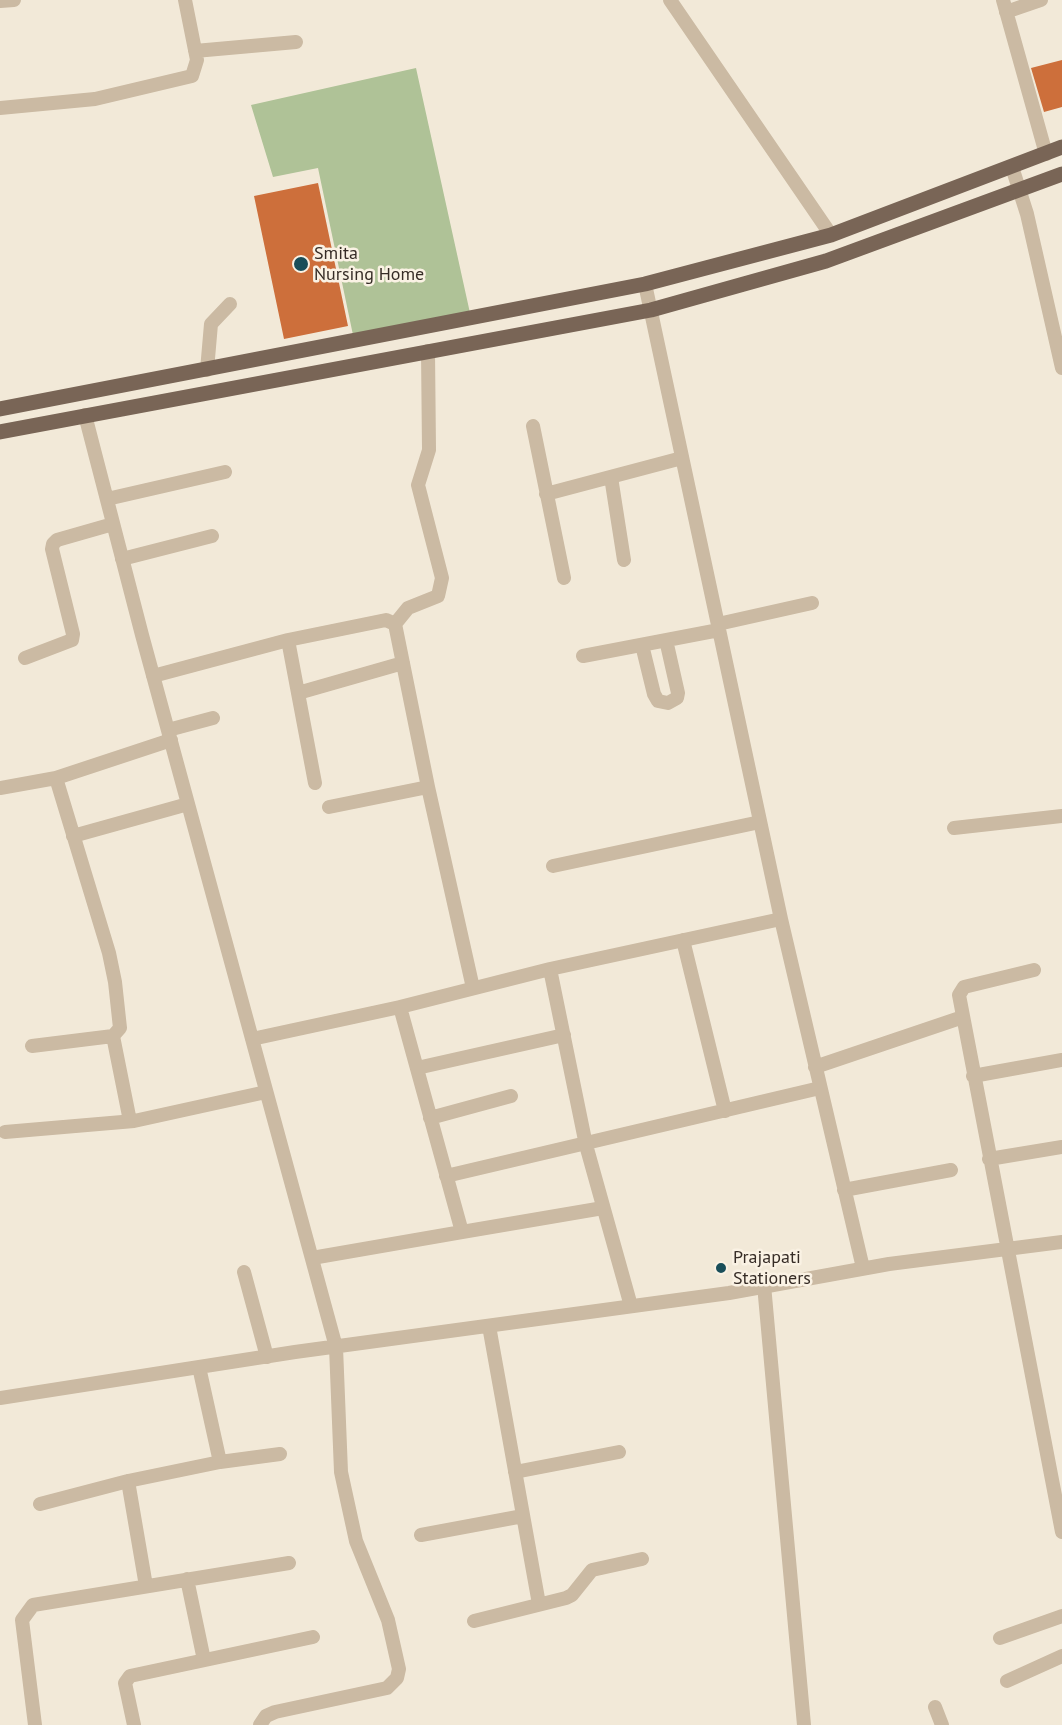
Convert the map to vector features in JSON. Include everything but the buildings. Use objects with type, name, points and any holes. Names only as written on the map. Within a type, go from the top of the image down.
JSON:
[{"type":"main road","points":[[0,410],[645,284],[775,252],[831,235],[1062,147]]},
{"type":"main road","points":[[0,432],[651,310],[826,261],[1062,174]]},
{"type":"main road","points":[[385,335],[389,359]]},
{"type":"street","points":[[0,1],[14,0]]},
{"type":"street","points":[[0,108],[94,99],[192,76],[197,60],[185,0]]},
{"type":"street","points":[[670,0],[831,235]]},
{"type":"street","points":[[1041,0],[1005,6],[1046,154]]},
{"type":"street","points":[[195,51],[296,42]]},
{"type":"street","points":[[1012,167],[1020,191],[1062,368]]},
{"type":"street","points":[[645,284],[781,919],[863,1269]]},
{"type":"street","points":[[207,370],[211,324],[230,304]]},
{"type":"street","points":[[395,624],[408,608],[438,596],[442,578],[418,485],[429,450],[428,351]]},
{"type":"street","points":[[85,416],[153,676],[336,1347],[341,1472],[356,1541],[388,1620],[399,1669],[397,1678],[387,1688],[275,1712],[266,1716],[260,1725]]},
{"type":"street","points":[[533,426],[564,578]]},
{"type":"street","points":[[546,494],[682,458]]},
{"type":"street","points":[[107,499],[225,472]]},
{"type":"street","points":[[611,477],[624,560]]},
{"type":"street","points":[[25,658],[72,640],[73,634],[52,549],[53,544],[57,540],[113,524]]},
{"type":"street","points":[[122,559],[212,536]]},
{"type":"street","points":[[583,656],[666,640],[812,603]]},
{"type":"street","points":[[153,676],[288,640],[386,620],[395,624]]},
{"type":"street","points":[[395,624],[428,787],[473,988]]},
{"type":"street","points":[[288,640],[315,783]]},
{"type":"street","points":[[642,645],[654,694],[658,701],[668,703],[677,698],[678,693],[666,640]]},
{"type":"street","points":[[298,693],[403,663]]},
{"type":"street","points":[[0,788],[56,778],[213,718]]},
{"type":"street","points":[[32,1046],[113,1036],[120,1028],[116,982],[56,778]]},
{"type":"street","points":[[329,807],[428,787]]},
{"type":"street","points":[[73,836],[188,804]]},
{"type":"street","points":[[954,828],[1062,816]]},
{"type":"street","points":[[554,866],[760,822]]},
{"type":"street","points":[[252,1039],[400,1007],[550,969],[781,919]]},
{"type":"street","points":[[683,940],[724,1111]]},
{"type":"street","points":[[550,969],[586,1145],[631,1306]]},
{"type":"street","points":[[1034,970],[964,987],[959,994],[989,1159],[1058,1498],[1062,1532]]},
{"type":"street","points":[[400,1007],[462,1232]]},
{"type":"street","points":[[815,1067],[963,1017]]},
{"type":"street","points":[[417,1068],[564,1035]]},
{"type":"street","points":[[113,1036],[130,1121]]},
{"type":"street","points":[[973,1076],[1062,1059]]},
{"type":"street","points":[[447,1176],[820,1088]]},
{"type":"street","points":[[4,1132],[130,1121],[266,1092]]},
{"type":"street","points":[[430,1118],[511,1096]]},
{"type":"street","points":[[989,1159],[1062,1147]]},
{"type":"street","points":[[844,1190],[951,1170]]},
{"type":"street","points":[[312,1258],[603,1208]]},
{"type":"street","points":[[0,1398],[267,1357],[631,1306],[863,1269],[1062,1242]]},
{"type":"street","points":[[244,1272],[267,1357]]},
{"type":"street","points":[[764,1285],[804,1725]]},
{"type":"street","points":[[489,1326],[539,1605]]},
{"type":"street","points":[[199,1367],[220,1462]]},
{"type":"street","points":[[515,1472],[619,1452]]},
{"type":"street","points":[[40,1504],[128,1481],[220,1462],[280,1454]]},
{"type":"street","points":[[128,1481],[146,1586]]},
{"type":"street","points":[[421,1535],[523,1516]]},
{"type":"street","points":[[474,1621],[572,1595],[592,1570],[642,1559]]},
{"type":"street","points":[[35,1725],[22,1620],[33,1605],[290,1563]]},
{"type":"street","points":[[187,1580],[204,1660]]},
{"type":"street","points":[[999,1638],[1062,1616]]},
{"type":"street","points":[[134,1725],[126,1678],[313,1637]]},
{"type":"street","points":[[1007,1681],[1062,1656]]},
{"type":"street","points":[[935,1707],[942,1725]]},
{"type":"green space","points":[[416,68],[470,313],[353,335],[318,168],[273,177],[251,105]]},
{"type":"place","name":"Smita Nursing Home","points":[[301,264]]},
{"type":"place","name":"Prajapati Stationers","points":[[721,1268]]}]
